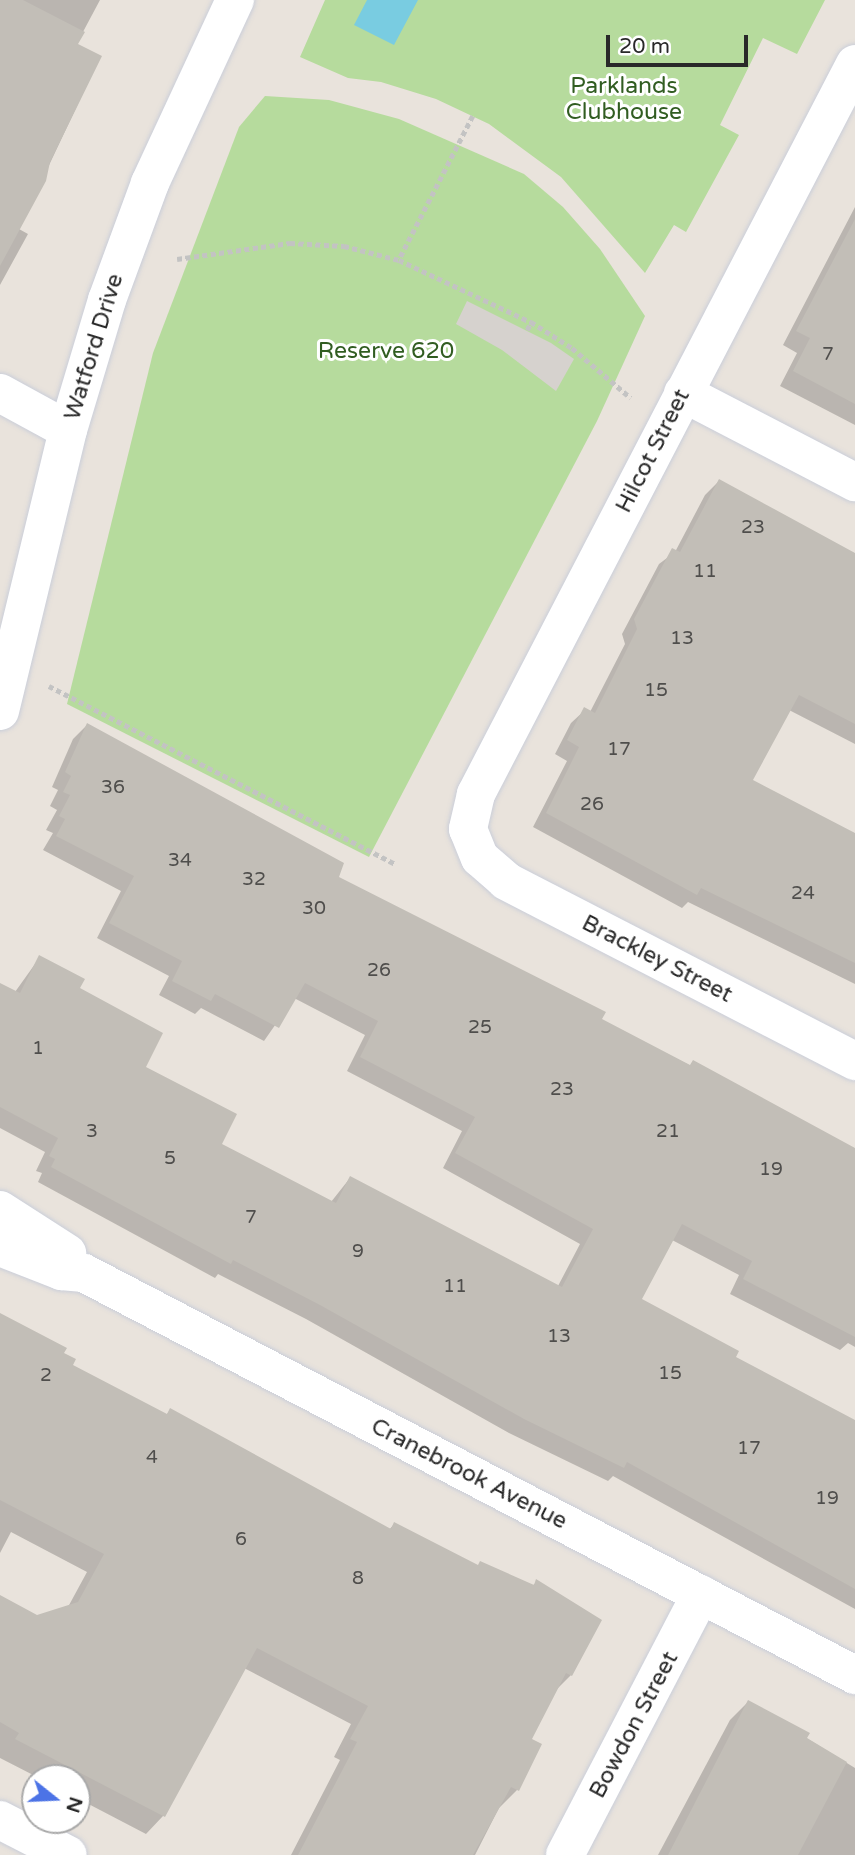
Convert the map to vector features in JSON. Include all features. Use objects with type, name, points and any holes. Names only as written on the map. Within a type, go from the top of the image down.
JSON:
[{"type":"street","name":"Watford Drive","points":[[0,710],[68,430],[107,300],[150,183],[236,0]]},
{"type":"street","name":"Hilcot Street","points":[[471,843],[468,829],[476,794],[855,64]]},
{"type":"street","points":[[0,393],[68,430]]},
{"type":"street","points":[[683,393],[855,482]]},
{"type":"street","name":"Brackley Street","points":[[471,843],[480,858],[506,881],[855,1061]]},
{"type":"street","name":"Cranebrook Avenue","points":[[0,1210],[71,1256],[84,1273]]},
{"type":"street","name":"Cranebrook Avenue","points":[[0,1247],[61,1271],[84,1273],[855,1675]]},
{"type":"street","name":"Bowdon Street","points":[[565,1855],[701,1594]]},
{"type":"street","points":[[0,1820],[68,1855]]},
{"type":"path","points":[[399,260],[473,116]]},
{"type":"path","points":[[177,259],[290,243],[344,246],[399,260],[531,322],[572,348],[632,399]]},
{"type":"path","points":[[527,330],[531,322]]},
{"type":"path","points":[[10,668],[396,864]]},
{"type":"green space","name":"Parklands Clubhouse","points":[[325,0],[825,0],[797,54],[763,38],[720,125],[739,135],[686,232],[674,225],[645,273],[561,177],[489,124],[436,99],[381,82],[348,78],[300,57]]},
{"type":"green space","name":"Reserve 620","points":[[265,96],[329,100],[399,119],[524,174],[563,207],[600,249],[645,316],[597,421],[369,857],[67,704],[153,353],[239,127]]},
{"type":"shaded area","points":[[467,301],[551,343],[574,359],[556,391],[502,350],[456,324]]},
{"type":"water","points":[[367,0],[418,0],[394,45],[354,25]]},
{"type":"building","points":[[0,0],[23,0],[85,32],[78,44],[102,56],[50,162],[46,181],[0,266]]},
{"type":"building","points":[[855,219],[855,404],[793,371],[810,338],[796,331]]},
{"type":"building","points":[[719,479],[855,553],[855,724],[799,695],[753,780],[855,833],[855,963],[701,888],[697,895],[546,813],[579,747],[567,740],[584,707],[595,713],[637,629],[634,619],[672,548],[680,552]]},
{"type":"building","points":[[87,723],[344,863],[339,877],[606,1012],[602,1019],[690,1065],[693,1060],[855,1148],[855,1337],[743,1279],[752,1261],[682,1224],[642,1299],[739,1351],[736,1357],[855,1420],[855,1589],[627,1462],[624,1468],[524,1419],[320,1305],[233,1260],[231,1264],[51,1167],[55,1159],[49,1156],[58,1138],[0,1107],[0,983],[20,993],[39,955],[85,979],[80,988],[163,1033],[146,1067],[237,1114],[222,1144],[336,1203],[350,1176],[562,1287],[593,1229],[455,1153],[475,1117],[360,1057],[378,1021],[305,983],[279,1028],[215,994],[211,1001],[172,981],[182,961],[109,923],[134,876],[56,836],[65,819],[59,816],[70,795],[63,792],[71,776],[65,772]]},
{"type":"building","points":[[0,1313],[67,1348],[64,1353],[76,1359],[73,1365],[167,1414],[170,1408],[391,1529],[394,1522],[478,1565],[480,1561],[534,1585],[536,1579],[602,1620],[572,1676],[566,1673],[532,1739],[542,1744],[519,1791],[511,1787],[473,1855],[298,1855],[357,1742],[350,1739],[368,1706],[257,1648],[165,1817],[91,1779],[91,1764],[63,1764],[15,1739],[19,1733],[0,1722],[0,1595],[37,1615],[78,1602],[104,1554],[0,1500]]},
{"type":"building","points":[[748,1700],[810,1733],[807,1738],[847,1762],[798,1855],[668,1855]]}]
